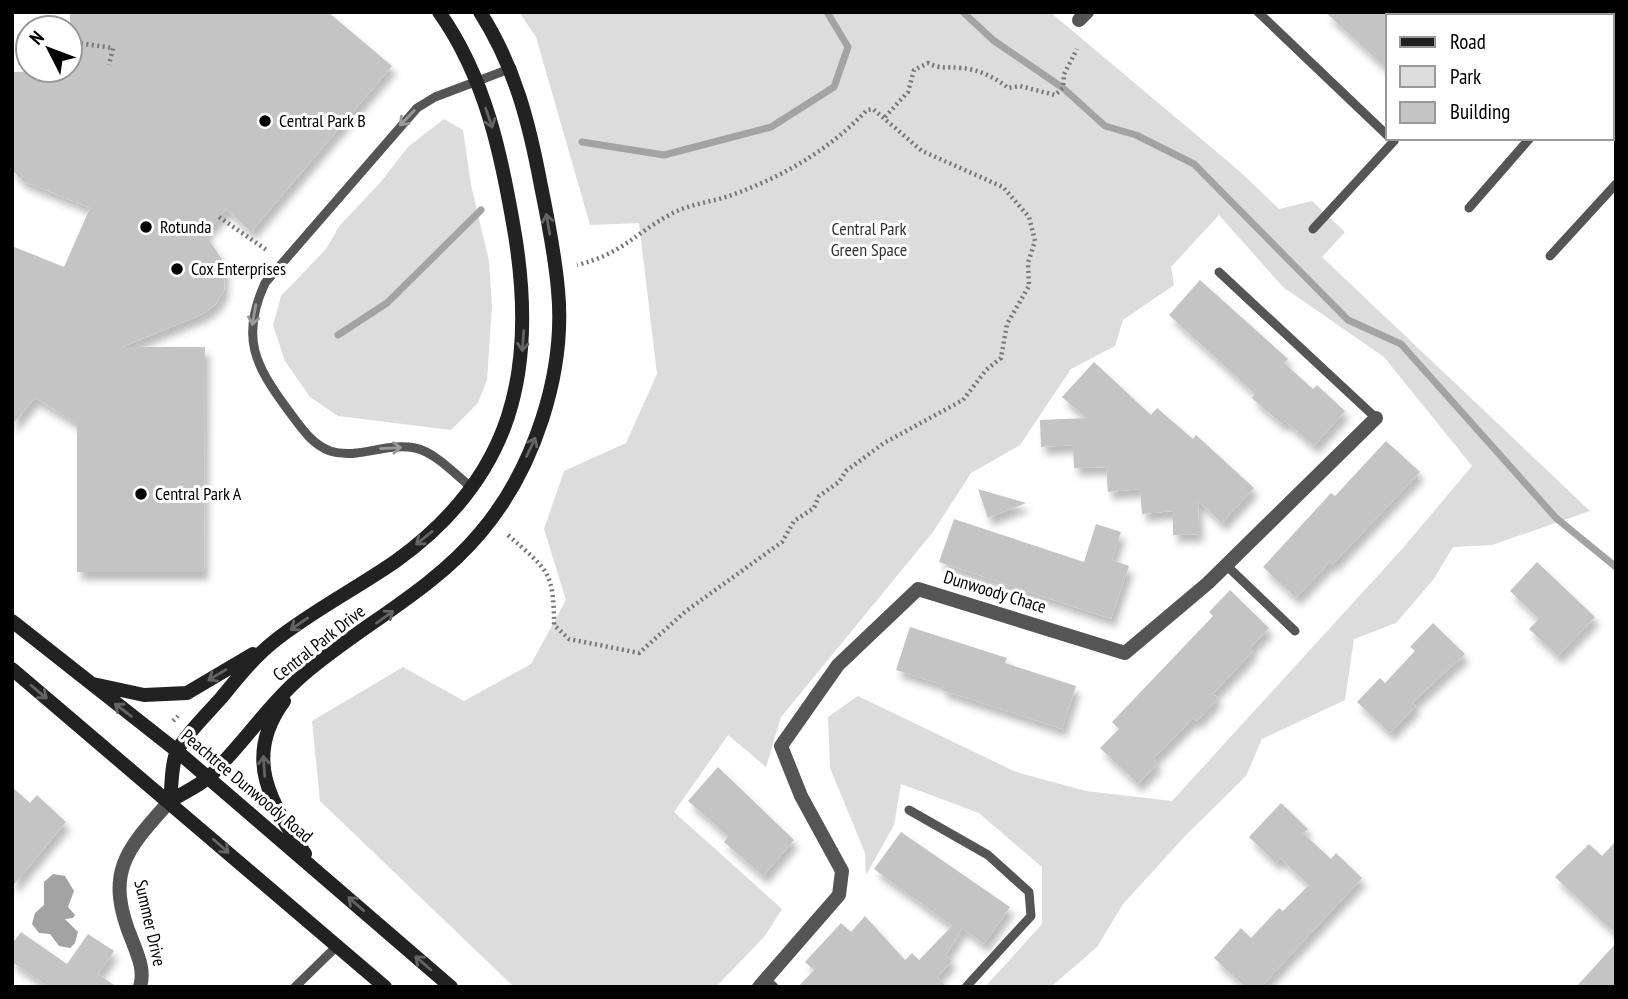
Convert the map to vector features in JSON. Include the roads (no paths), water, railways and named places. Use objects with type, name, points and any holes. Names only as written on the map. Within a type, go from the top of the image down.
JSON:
[{"type":"street","name":"Central Park Drive","points":[[177,751],[245,669],[275,640],[397,561],[450,517],[472,488],[497,444],[514,398],[524,344],[524,290],[509,198],[497,141],[477,81],[439,12]]},
{"type":"street","name":"Central Park Drive","points":[[170,801],[209,778],[266,710],[305,674],[448,567],[482,531],[510,490],[536,437],[552,383],[558,338],[559,293],[528,115],[512,68],[480,12]]},
{"type":"street","name":"Dunwoody Chace","points":[[766,985],[839,895],[843,884],[842,871],[801,796],[781,746],[838,665],[918,589],[1125,653],[1226,565],[1376,418]]},
{"type":"street","name":"Peachtree Dunwoody Road","points":[[12,621],[177,751],[451,987]]},
{"type":"street","points":[[87,682],[144,695],[187,694],[275,640]]},
{"type":"street","points":[[12,669],[385,987]]},
{"type":"street","points":[[305,674],[276,713],[266,732],[263,761],[267,787],[276,811],[316,869]]},
{"type":"street","points":[[170,801],[177,751]]},
{"type":"street","name":"Summer Drive","points":[[140,987],[143,978],[140,959],[130,937],[118,888],[120,871],[129,847],[170,801]]},
{"type":"lane","points":[[1258,12],[1386,133]]},
{"type":"lane","points":[[472,488],[417,448],[383,448],[350,455],[328,450],[306,436],[260,369],[253,349],[251,326],[255,304],[265,283],[405,119],[435,97],[512,68]]},
{"type":"lane","points":[[1313,229],[1393,140]]},
{"type":"lane","points":[[1469,208],[1528,140]]},
{"type":"lane","points":[[1550,256],[1616,184]]},
{"type":"lane","points":[[1219,272],[1376,418]]},
{"type":"lane","points":[[1226,565],[1295,632]]},
{"type":"lane","points":[[909,810],[988,855],[1028,892],[1031,916],[966,987]]},
{"type":"lane","points":[[295,987],[337,946]]},
{"type":"waterway","points":[[582,142],[664,155],[771,127],[834,87],[848,47],[827,12]]},
{"type":"waterway","points":[[963,12],[993,40],[1063,88],[1105,126],[1136,135],[1194,164],[1348,320],[1401,344],[1556,518],[1616,567]]},
{"type":"waterway","points":[[338,335],[387,303],[481,210]]},
{"type":"place","name":"Central Park B","points":[[265,121]]},
{"type":"place","name":"Rotunda","points":[[146,227]]},
{"type":"place","name":"Cox Enterprises","points":[[177,269]]},
{"type":"place","name":"Central Park A","points":[[141,494]]},
{"type":"park label","name":"Central Park Green Space","points":[[869,239]]}]
